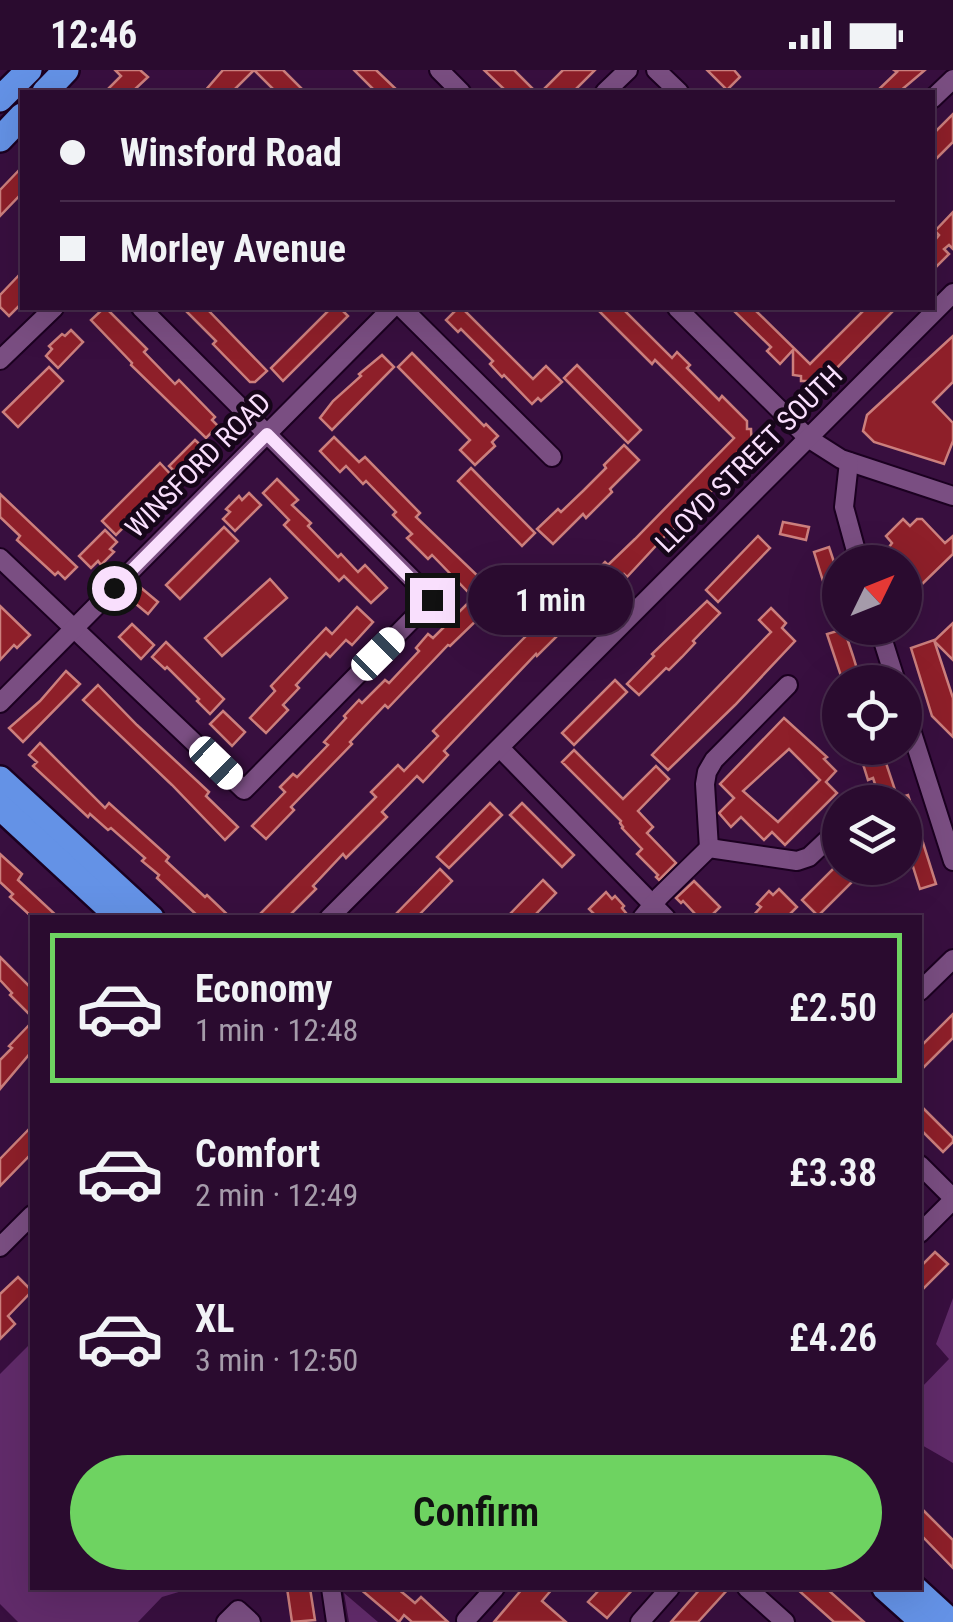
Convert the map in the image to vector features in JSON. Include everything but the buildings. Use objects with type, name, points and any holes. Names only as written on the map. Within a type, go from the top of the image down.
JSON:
[{"type":"highway","points":[[0,99],[29,70]]},
{"type":"highway","points":[[47,90],[66,70]]},
{"type":"highway","points":[[0,139],[20,118]]},
{"type":"highway","points":[[0,779],[148,915]]},
{"type":"highway","points":[[0,807],[117,915]]},
{"type":"highway","points":[[887,1590],[923,1622]]},
{"type":"highway","points":[[916,1590],[951,1622]]},
{"type":"street","points":[[438,70],[459,90]]},
{"type":"street","points":[[608,90],[628,70]]},
{"type":"street","points":[[656,70],[677,90]]},
{"type":"street","name":"LLOYD STREET SOUTH","points":[[333,915],[953,293]]},
{"type":"street","points":[[0,360],[52,310]]},
{"type":"street","points":[[0,558],[244,790],[432,600],[143,310]]},
{"type":"street","name":"WINSFORD ROAD","points":[[0,703],[390,310]]},
{"type":"street","points":[[404,310],[552,457]]},
{"type":"street","points":[[679,310],[808,438],[849,462],[953,496]]},
{"type":"street","points":[[849,462],[844,507],[854,545]]},
{"type":"street","points":[[500,748],[654,913],[709,848],[707,772],[714,760],[788,684]]},
{"type":"street","points":[[922,764],[953,861]]},
{"type":"street","points":[[709,848],[797,861],[809,857],[822,844]]},
{"type":"street","points":[[922,990],[953,959]]},
{"type":"street","points":[[922,1167],[953,1199],[922,1231]]},
{"type":"street","points":[[0,1247],[30,1217]]},
{"type":"street","points":[[331,1590],[336,1622]]},
{"type":"street","points":[[466,1620],[493,1590]]},
{"type":"street","points":[[640,1622],[668,1590]]},
{"type":"street","points":[[749,1590],[785,1622]]},
{"type":"street","points":[[226,1622],[238,1610],[251,1622]]},
{"type":"shaded area","points":[[953,1298],[953,1463],[922,1445],[922,1387],[949,1359],[936,1344]]},
{"type":"shaded area","points":[[30,1344],[30,1590],[185,1590],[162,1597],[138,1622],[18,1622],[0,1604],[0,1374]]},
{"type":"shaded area","points":[[344,1593],[378,1622],[349,1622]]},
{"type":"route","points":[[114,588],[267,434],[432,600]]}]
